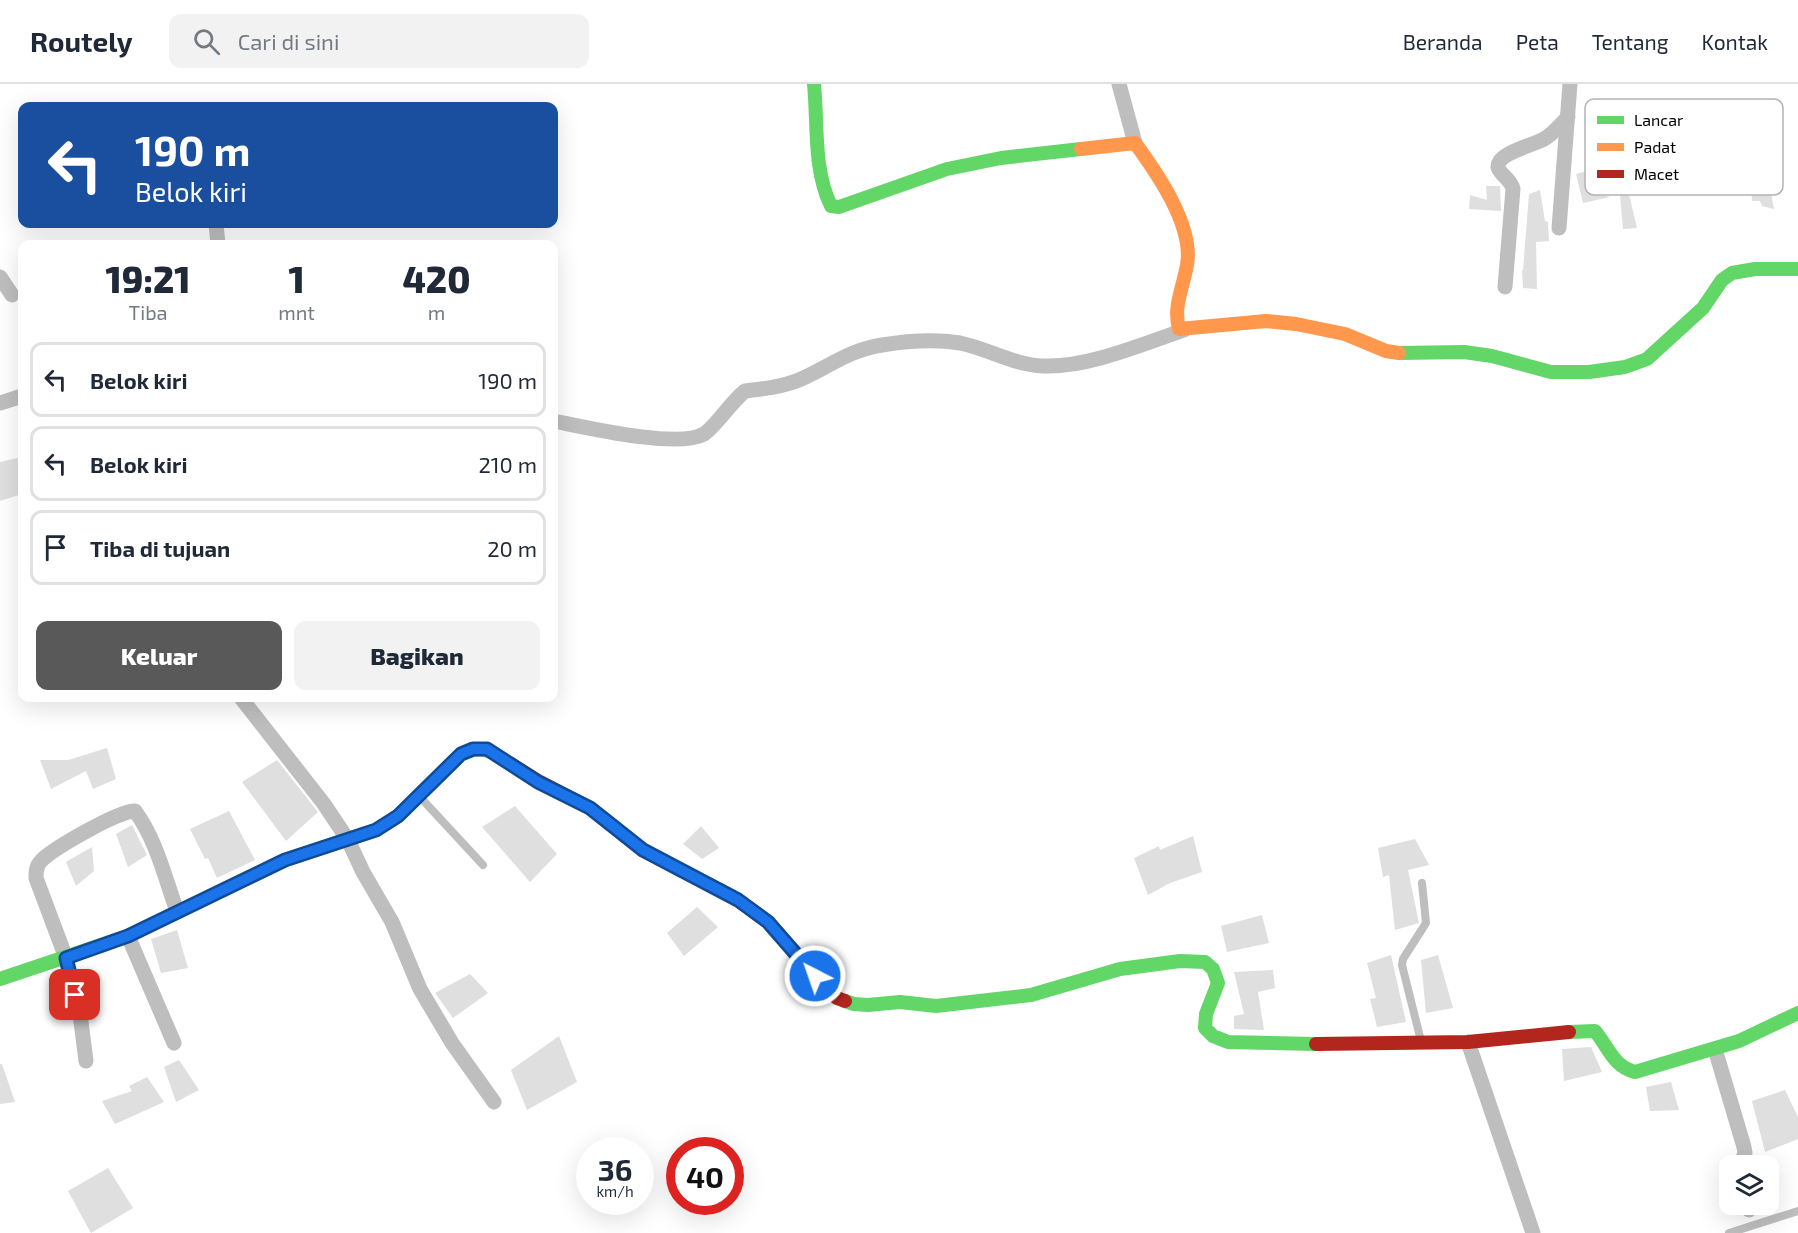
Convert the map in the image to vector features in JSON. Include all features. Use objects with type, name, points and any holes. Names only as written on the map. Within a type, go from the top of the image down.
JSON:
[{"type":"street","points":[[814,84],[820,177],[826,199],[831,206],[839,207],[947,168],[1001,158],[1135,143]]},
{"type":"street","points":[[1119,84],[1135,143],[1153,167],[1176,211],[1185,239],[1188,256],[1177,305],[1179,329],[1184,330]]},
{"type":"street","points":[[1559,228],[1570,84]]},
{"type":"street","points":[[1505,287],[1513,189],[1512,183],[1498,169],[1498,165],[1503,156],[1541,140],[1554,132],[1568,117]]},
{"type":"street","points":[[558,422],[608,432],[684,439],[703,435],[745,391],[767,389],[798,380],[852,352],[882,345],[918,341],[959,343],[1020,363],[1061,366],[1130,349],[1184,330],[1266,321],[1322,328],[1345,334],[1386,351],[1410,354],[1464,352],[1492,356],[1551,372],[1589,372],[1625,366],[1647,359],[1703,308],[1722,280],[1732,273],[1755,269],[1798,269]]},
{"type":"street","points":[[0,278],[12,295]]},
{"type":"street","points":[[0,403],[18,397]]},
{"type":"street","points":[[244,702],[324,804],[348,840],[363,872],[392,922],[420,989],[452,1043],[494,1102]]},
{"type":"street","points":[[0,980],[128,936],[285,860],[348,840],[383,825],[398,816],[461,754],[473,749],[487,749],[538,782],[590,808],[643,850],[738,900],[768,922],[827,990],[837,998],[854,1004],[900,1002],[936,1006],[1031,995],[1120,969],[1180,961],[1205,962],[1213,969],[1218,984],[1206,1014],[1205,1028],[1213,1036],[1228,1042],[1314,1044],[1468,1042],[1595,1031],[1616,1065],[1624,1070],[1635,1072],[1715,1049],[1772,1029],[1798,1013]]},
{"type":"street","points":[[86,1061],[80,1014],[66,958],[36,878],[37,867],[58,848],[110,818],[128,811],[135,811],[157,855],[177,911]]},
{"type":"street","points":[[128,936],[174,1043]]},
{"type":"street","points":[[1468,1042],[1533,1233]]},
{"type":"street","points":[[1715,1049],[1744,1147],[1742,1155]]},
{"type":"lane","points":[[419,796],[483,865]]},
{"type":"lane","points":[[1421,1043],[1402,965],[1403,959],[1426,922],[1422,883]]},
{"type":"lane","points":[[1729,1233],[1798,1211]]},
{"type":"building","points":[[1585,172],[1585,195],[1610,197],[1583,203],[1576,174]]},
{"type":"building","points":[[1486,186],[1500,186],[1501,211],[1469,209],[1470,195],[1487,200]]},
{"type":"building","points":[[1540,190],[1545,221],[1548,222],[1549,241],[1536,242],[1537,289],[1523,288],[1522,270],[1529,194]]},
{"type":"building","points":[[1620,195],[1629,195],[1637,228],[1623,229]]},
{"type":"building","points":[[1752,195],[1771,195],[1774,209],[1762,206],[1760,201],[1752,201]]},
{"type":"building","points":[[18,458],[18,495],[0,501],[0,462]]},
{"type":"building","points":[[107,748],[116,779],[93,789],[86,771],[51,789],[40,760],[68,760]]},
{"type":"building","points":[[277,760],[318,812],[286,841],[242,782]]},
{"type":"building","points":[[515,806],[557,854],[530,882],[482,827]]},
{"type":"building","points":[[229,811],[255,860],[217,878],[190,829]]},
{"type":"building","points":[[132,825],[147,855],[128,867],[116,834]]},
{"type":"building","points":[[701,826],[719,848],[702,859],[683,844]]},
{"type":"building","points":[[1193,836],[1202,872],[1170,883],[1148,895],[1134,858],[1159,846],[1160,850]]},
{"type":"building","points":[[1415,839],[1429,865],[1408,870],[1419,923],[1395,930],[1389,875],[1383,877],[1378,848]]},
{"type":"building","points":[[92,847],[94,871],[76,886],[66,862]]},
{"type":"building","points":[[697,907],[718,927],[684,956],[667,933]]},
{"type":"building","points":[[1262,915],[1269,943],[1227,952],[1221,926]]},
{"type":"building","points":[[177,930],[188,968],[161,973],[151,939]]},
{"type":"building","points":[[1391,955],[1406,1022],[1377,1027],[1370,999],[1376,998],[1367,963]]},
{"type":"building","points":[[1438,955],[1453,1008],[1426,1013],[1421,960]]},
{"type":"building","points":[[1273,970],[1275,988],[1258,992],[1264,1030],[1234,1029],[1234,1016],[1244,1014],[1234,972]]},
{"type":"building","points":[[470,974],[488,993],[453,1018],[435,993]]},
{"type":"building","points":[[559,1036],[577,1082],[527,1110],[511,1070]]},
{"type":"building","points":[[1591,1047],[1602,1072],[1564,1081],[1562,1049]]},
{"type":"building","points":[[179,1060],[199,1090],[176,1102],[164,1067]]},
{"type":"building","points":[[0,1064],[2,1064],[15,1102],[0,1104]]},
{"type":"building","points":[[147,1077],[164,1102],[115,1124],[102,1101],[132,1091],[129,1086]]},
{"type":"building","points":[[1671,1082],[1679,1110],[1650,1111],[1646,1087]]},
{"type":"building","points":[[1785,1090],[1798,1117],[1798,1139],[1765,1152],[1752,1101]]},
{"type":"building","points":[[108,1168],[133,1208],[91,1233],[68,1191]]},
{"type":"traffic: fast","points":[[814,84],[821,177],[831,206],[839,207],[947,169],[1001,158],[1081,149]]},
{"type":"traffic: fast","points":[[1399,353],[1464,352],[1492,356],[1551,372],[1589,372],[1625,367],[1647,359],[1703,308],[1722,280],[1732,273],[1755,269],[1798,269]]},
{"type":"traffic: fast","points":[[0,979],[128,936],[285,860],[376,830],[398,816],[461,754],[482,750],[511,764]]},
{"type":"traffic: fast","points":[[845,1001],[868,1005],[900,1002],[936,1006],[1031,995],[1120,969],[1180,961],[1205,962],[1213,969],[1218,983],[1206,1014],[1205,1028],[1213,1036],[1228,1042],[1316,1044]]},
{"type":"traffic: fast","points":[[1569,1032],[1595,1031],[1616,1061],[1635,1072],[1739,1041],[1798,1013]]},
{"type":"traffic: slow","points":[[1081,149],[1135,143],[1172,201],[1185,234],[1188,250],[1177,313],[1179,329],[1266,321],[1296,324],[1345,334],[1386,351],[1399,353]]},
{"type":"traffic: jam","points":[[511,764],[590,808],[643,850],[738,900],[768,922],[827,989],[837,998],[845,1001]]},
{"type":"traffic: jam","points":[[1316,1044],[1468,1042],[1569,1032]]},
{"type":"route","points":[[75,995],[66,958],[128,936],[285,860],[376,830],[398,816],[461,754],[473,749],[487,749],[538,782],[590,808],[643,850],[738,900],[768,922],[815,976]]}]
